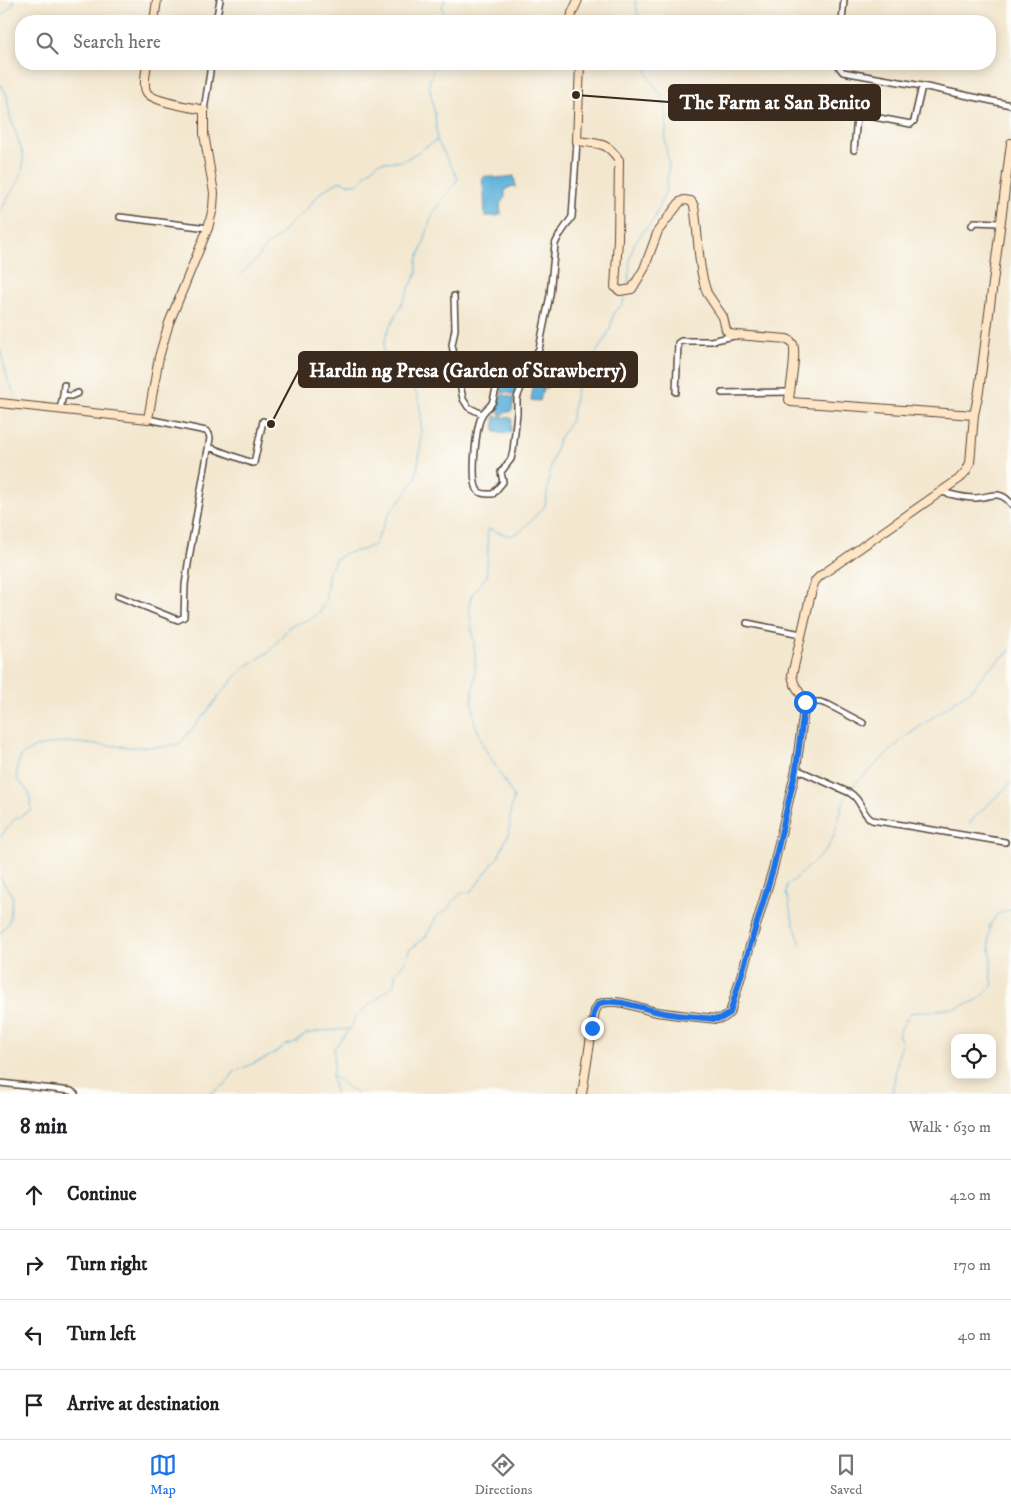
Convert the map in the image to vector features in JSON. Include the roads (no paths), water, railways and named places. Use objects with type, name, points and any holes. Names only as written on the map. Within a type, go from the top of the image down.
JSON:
[{"type":"street","points":[[155,15],[157,0]]},
{"type":"street","points":[[217,15],[220,0]]},
{"type":"street","points":[[572,15],[578,0]]},
{"type":"street","points":[[843,15],[844,0]]},
{"type":"street","points":[[146,70],[145,88],[147,94],[154,99],[204,110]]},
{"type":"street","points":[[148,419],[159,357],[208,228],[213,208],[214,193],[204,134],[204,110],[210,70]]},
{"type":"street","points":[[528,363],[514,364],[506,368],[495,386],[491,404],[482,414],[474,457],[475,482],[482,494],[493,494],[503,482],[501,472],[511,459],[517,398],[528,363],[539,349],[550,295],[555,244],[572,217],[580,70]]},
{"type":"street","points":[[841,70],[843,72],[1011,105]]},
{"type":"street","points":[[854,150],[858,114],[911,124],[914,121],[922,86]]},
{"type":"street","points":[[577,141],[603,144],[612,150],[619,160],[616,287],[620,291],[632,288],[644,269],[658,232],[680,202],[684,200],[691,201],[694,206],[700,263],[705,288],[724,317],[726,330],[730,334],[787,339],[791,341],[794,354],[789,400],[791,402],[974,415]]},
{"type":"street","points":[[582,1094],[595,1011],[599,1004],[614,1002],[654,1011],[717,1019],[730,1013],[773,869],[796,769],[805,702],[792,675],[815,581],[959,479],[970,463],[974,415],[982,372],[1011,143]]},
{"type":"street","points":[[120,217],[208,228]]},
{"type":"street","points":[[972,225],[974,222],[1000,223]]},
{"type":"street","points":[[454,296],[455,329],[452,345],[462,399],[468,407],[482,414]]},
{"type":"street","points":[[676,392],[678,343],[681,341],[711,341],[737,335]]},
{"type":"street","points":[[60,410],[64,385]]},
{"type":"street","points":[[722,393],[790,392]]},
{"type":"street","points":[[63,395],[71,396],[78,394]]},
{"type":"street","points":[[0,402],[148,419],[206,431],[209,434],[209,447],[188,564],[184,617],[178,620],[118,596]]},
{"type":"street","points":[[209,447],[254,463],[263,421]]},
{"type":"street","points":[[940,492],[973,498],[1000,494],[1011,504]]},
{"type":"street","points":[[747,623],[801,634]]},
{"type":"street","points":[[805,702],[820,702],[830,705],[863,723]]},
{"type":"street","points":[[796,769],[850,792],[861,803],[866,817],[872,820],[1004,842]]},
{"type":"street","points":[[0,1083],[71,1091],[75,1094]]},
{"type":"water","points":[[485,176],[499,178],[514,176],[516,187],[512,186],[505,190],[505,197],[500,204],[501,214],[497,216],[485,216],[482,180]]},
{"type":"water","points":[[511,378],[519,383],[514,395],[507,392],[502,393],[501,388],[505,379]]},
{"type":"water","points":[[534,382],[548,384],[547,388],[543,388],[540,401],[531,400]]},
{"type":"water","points":[[501,395],[514,398],[512,410],[505,412],[503,415],[500,415],[497,403]]},
{"type":"water","points":[[495,416],[512,419],[511,432],[495,432]]},
{"type":"waterway","points":[[0,17],[11,7],[15,0]]},
{"type":"waterway","points":[[444,15],[442,7],[445,0]]},
{"type":"waterway","points":[[635,0],[638,15]]},
{"type":"waterway","points":[[0,837],[15,819],[32,810],[29,793],[17,779],[17,767],[21,756],[35,747],[65,742],[131,747],[160,747],[179,744],[245,667],[269,652],[290,626],[311,619],[320,612],[325,602],[329,572],[335,560],[345,553],[362,550],[374,545],[390,512],[406,493],[416,477],[421,444],[421,413],[417,394],[386,362],[383,349],[387,333],[417,273],[417,261],[432,215],[458,179],[437,140],[435,115],[429,85],[433,70]]},
{"type":"waterway","points":[[627,287],[630,257],[635,242],[654,219],[666,190],[669,165],[665,143],[667,114],[662,96],[648,76],[646,70]]},
{"type":"waterway","points":[[0,85],[7,95],[10,117],[23,154],[23,167],[20,178],[0,211]]},
{"type":"waterway","points":[[241,274],[267,246],[279,237],[307,209],[321,192],[340,181],[357,184],[379,162],[403,161],[437,140]]},
{"type":"waterway","points":[[336,1094],[332,1077],[334,1048],[352,1026],[354,1018],[394,985],[395,974],[406,960],[409,950],[425,938],[437,916],[449,908],[462,893],[472,891],[498,857],[509,833],[514,797],[484,747],[474,720],[472,700],[475,654],[469,605],[472,594],[487,576],[487,535],[489,529],[510,536],[521,531],[545,506],[551,465],[559,439],[571,420],[579,376],[604,341],[610,329],[614,312],[623,304],[625,293]]},
{"type":"waterway","points":[[0,349],[8,380],[15,396]]},
{"type":"waterway","points":[[851,789],[904,738],[972,689],[988,669],[1011,650]]},
{"type":"waterway","points":[[969,824],[1011,783]]},
{"type":"waterway","points":[[801,944],[786,894],[787,885],[828,847],[834,835],[847,795]]},
{"type":"waterway","points":[[0,877],[13,897],[9,922],[0,934]]},
{"type":"waterway","points":[[892,1094],[902,1043],[898,1034],[910,1013],[956,1008],[978,1000],[993,985],[989,942],[990,925],[997,914],[1011,910]]},
{"type":"waterway","points":[[210,1094],[226,1084],[234,1072],[270,1056],[286,1045],[296,1042],[306,1034],[350,1029]]},
{"type":"waterway","points":[[331,1075],[357,1094]]},
{"type":"place","name":"The Farm at San Benito","points":[[576,95]]},
{"type":"place","name":"Hardin ng Presa (Garden of Strawberry)","points":[[271,424]]}]
